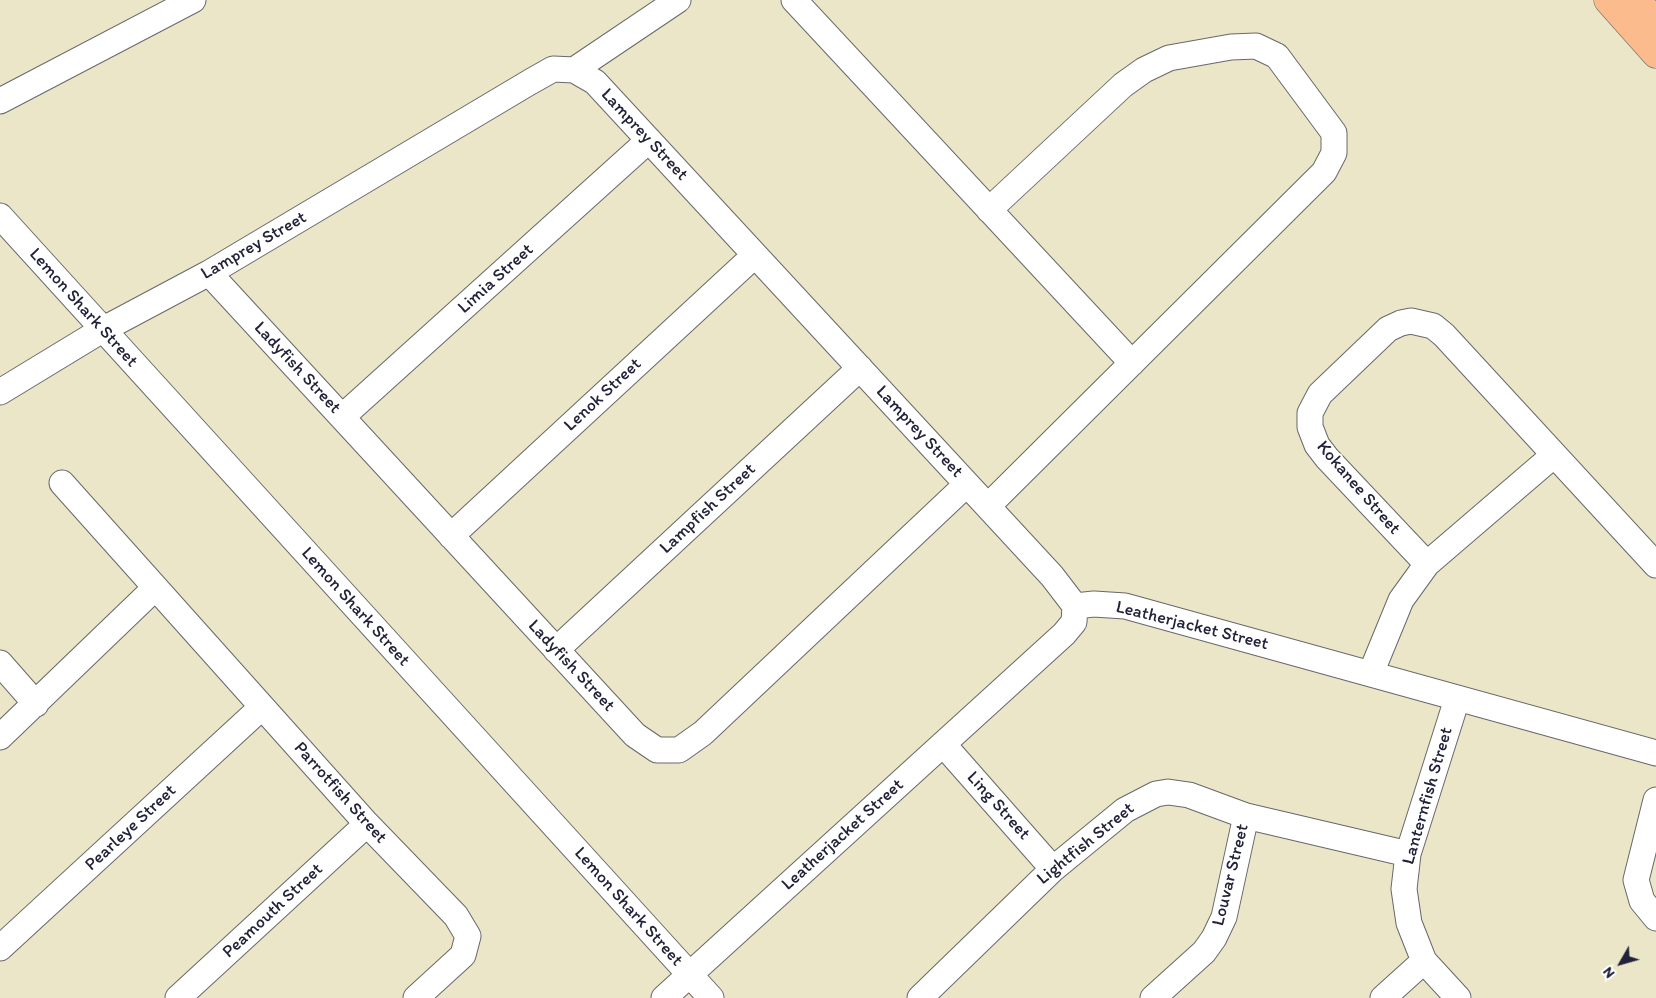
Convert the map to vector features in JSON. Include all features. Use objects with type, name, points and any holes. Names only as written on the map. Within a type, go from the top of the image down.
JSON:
[{"type":"main road","points":[[1608,0],[1656,54]]},
{"type":"main road","points":[[1636,0],[1656,22]]},
{"type":"street","points":[[0,101],[193,0]]},
{"type":"street","points":[[574,70],[678,0]]},
{"type":"street","points":[[794,0],[1132,364]]},
{"type":"street","points":[[988,506],[1324,172],[1334,153],[1334,133],[1277,56],[1256,46],[1231,47],[1169,58],[1144,70],[1122,85],[989,210]]},
{"type":"street","name":"Lamprey Street","points":[[0,392],[102,330],[209,273],[553,69],[574,70],[596,82],[1052,576],[1074,606]]},
{"type":"street","name":"Limia Street","points":[[342,417],[649,140]]},
{"type":"street","name":"Lemon Shark Street","points":[[0,216],[711,998]]},
{"type":"street","name":"Lenok Street","points":[[451,536],[755,255]]},
{"type":"street","name":"Ladyfish Street","points":[[209,273],[635,735],[657,750],[679,750],[702,733],[967,484]]},
{"type":"street","name":"Kokanee Street","points":[[1427,564],[1327,458],[1317,445],[1310,427],[1310,414],[1320,394],[1388,330],[1401,323],[1412,321],[1433,326],[1444,335],[1656,565]]},
{"type":"street","name":"Lampfish Street","points":[[556,650],[860,368]]},
{"type":"street","points":[[1371,673],[1401,600],[1427,564],[1554,456]]},
{"type":"street","name":"Parrotfish Street","points":[[62,483],[368,824],[456,916],[468,936],[463,955],[416,998]]},
{"type":"street","points":[[0,737],[155,588]]},
{"type":"street","name":"Leatherjacket Street","points":[[664,998],[1064,634],[1074,622],[1074,606],[1094,604],[1124,606],[1656,753]]},
{"type":"street","points":[[0,664],[36,704]]},
{"type":"street","name":"Lanternfish Street","points":[[1457,699],[1408,854],[1404,889],[1414,940],[1424,961],[1458,998]]},
{"type":"street","name":"Pearleye Street","points":[[0,948],[262,707]]},
{"type":"street","name":"Ling Street","points":[[943,744],[1053,868]]},
{"type":"street","name":"Lightfish Street","points":[[920,998],[1053,868],[1125,810],[1156,794],[1168,792],[1189,795],[1246,816],[1408,854]]},
{"type":"street","points":[[1656,800],[1636,880],[1642,901],[1656,918]]},
{"type":"street","name":"Louvar Street","points":[[1153,998],[1204,952],[1214,938],[1224,917],[1246,816]]},
{"type":"street","name":"Peamouth Street","points":[[178,998],[368,824]]},
{"type":"street","points":[[1383,998],[1424,961]]}]
